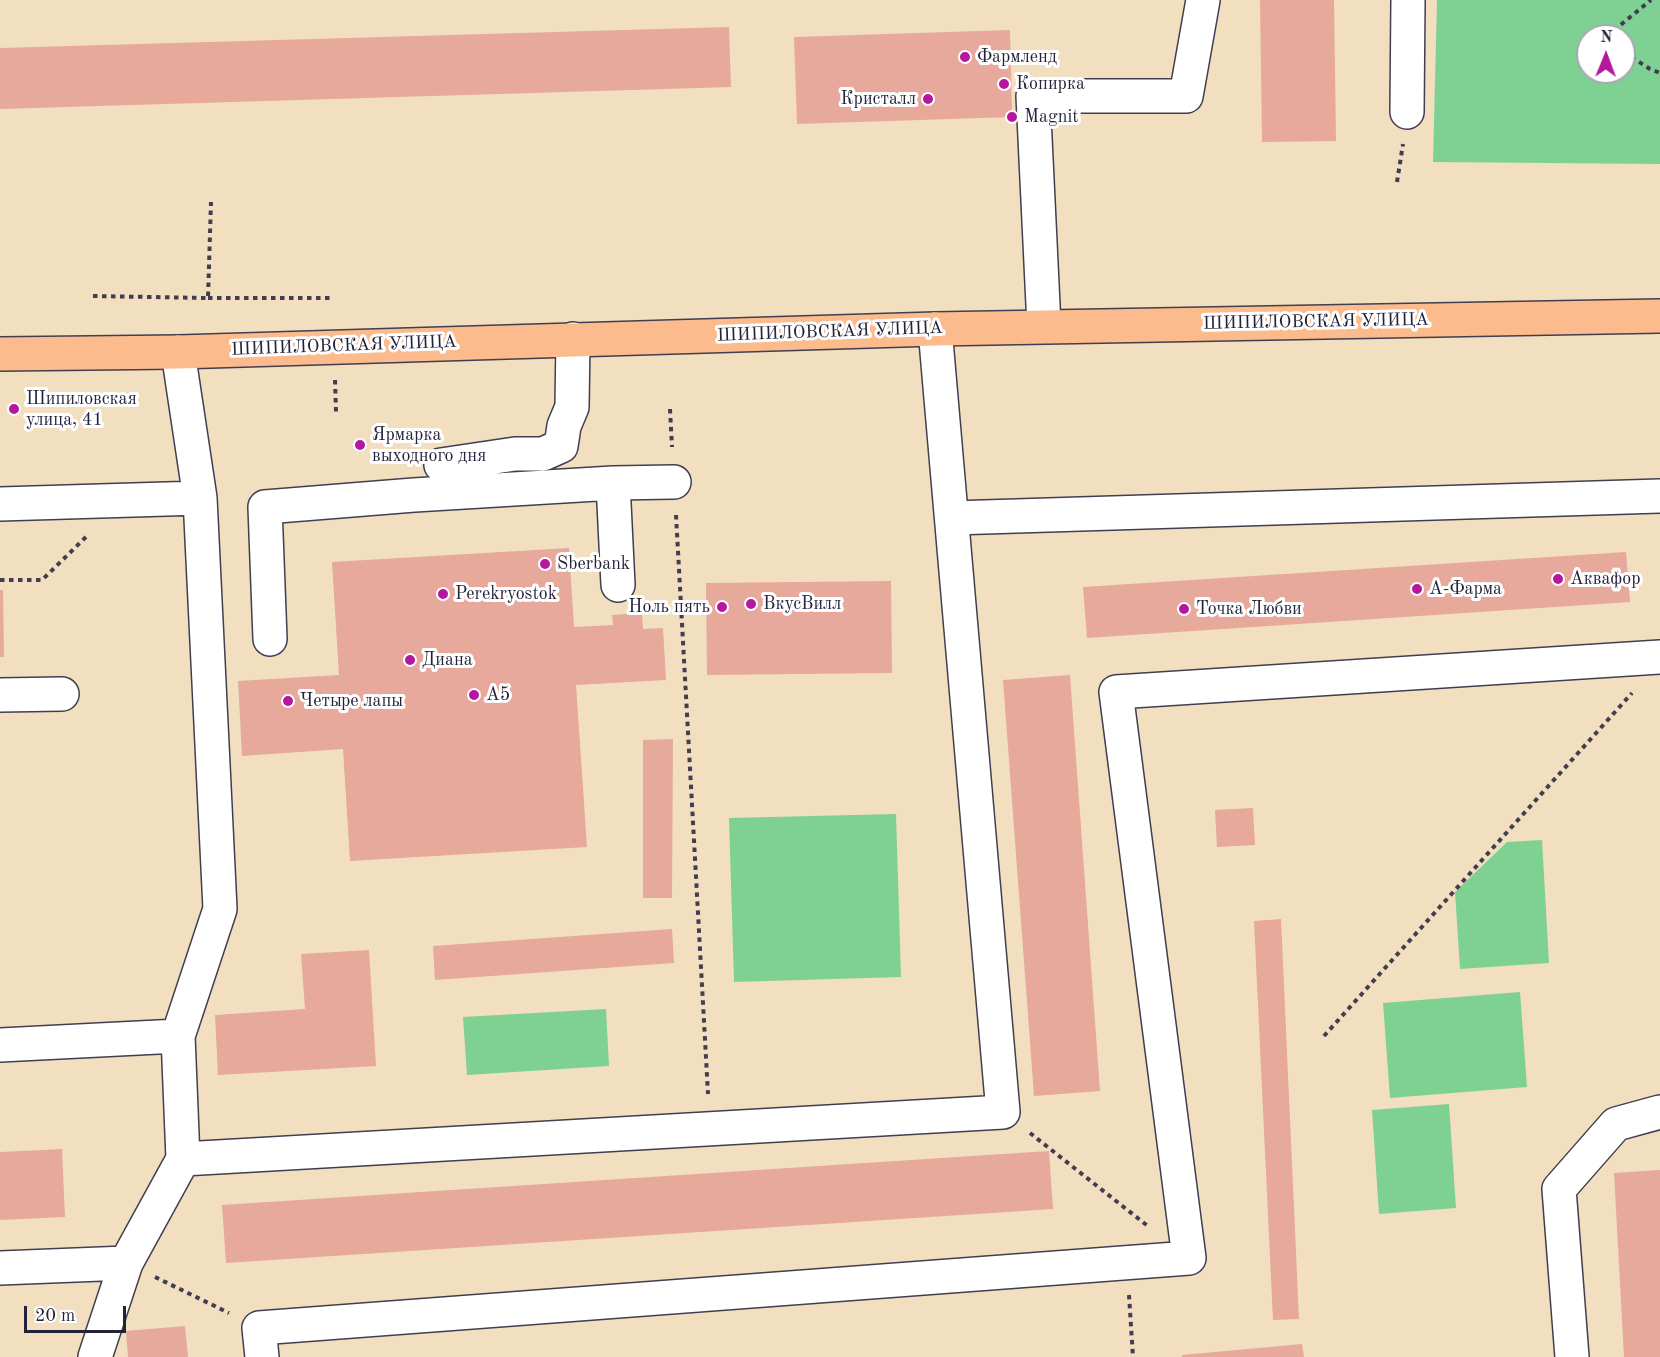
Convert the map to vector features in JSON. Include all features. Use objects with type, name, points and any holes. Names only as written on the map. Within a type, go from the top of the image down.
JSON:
[{"type":"main road","name":"ШИПИЛОВСКАЯ УЛИЦА","points":[[0,354],[178,352],[935,328],[1660,316]]},
{"type":"street","points":[[1044,327],[1033,96],[1186,96],[1203,0]]},
{"type":"street","points":[[1407,112],[1408,0]]},
{"type":"street","points":[[183,1159],[1003,1112],[935,328]]},
{"type":"street","points":[[441,465],[515,454],[543,454],[561,446],[564,426],[572,407],[573,339]]},
{"type":"street","points":[[96,1357],[126,1263],[183,1159],[178,1036],[220,909],[200,498],[178,352]]},
{"type":"street","points":[[270,639],[265,507],[414,495],[613,483],[674,482]]},
{"type":"street","points":[[613,483],[618,585]]},
{"type":"street","points":[[952,518],[1660,496]]},
{"type":"street","points":[[0,504],[200,498]]},
{"type":"street","points":[[260,1342],[1189,1258],[1116,692],[1660,657]]},
{"type":"street","points":[[0,694],[62,694]]},
{"type":"street","points":[[0,1045],[178,1036]]},
{"type":"street","points":[[1572,1357],[1559,1189],[1616,1124],[1660,1113]]},
{"type":"street","points":[[0,1268],[126,1263]]},
{"type":"path","points":[[1622,24],[1651,0]]},
{"type":"path","points":[[1636,60],[1660,73]]},
{"type":"path","points":[[208,298],[211,202]]},
{"type":"path","points":[[93,296],[334,298]]},
{"type":"path","points":[[335,377],[336,412]]},
{"type":"path","points":[[670,409],[710,1130]]},
{"type":"path","points":[[0,580],[42,580],[122,501]]},
{"type":"path","points":[[1324,1036],[1636,689]]},
{"type":"path","points":[[1003,1112],[1189,1258]]},
{"type":"path","points":[[126,1263],[260,1342]]},
{"type":"path","points":[[1128,1263],[1133,1357]]},
{"type":"green space","points":[[1437,0],[1660,0],[1660,164],[1433,162]]},
{"type":"green space","points":[[896,814],[901,977],[734,982],[729,818]]},
{"type":"green space","points":[[1542,840],[1549,963],[1460,969],[1455,892],[1507,842]]},
{"type":"green space","points":[[1520,992],[1527,1087],[1390,1098],[1383,1003]]},
{"type":"green space","points":[[606,1009],[609,1066],[467,1075],[463,1017]]},
{"type":"green space","points":[[1449,1104],[1456,1208],[1379,1214],[1372,1110]]},
{"type":"building","points":[[1260,0],[1334,0],[1336,141],[1262,142]]},
{"type":"building","points":[[729,27],[731,87],[0,109],[0,48]]},
{"type":"building","points":[[1010,30],[1012,117],[797,124],[794,37]]},
{"type":"building","points":[[569,548],[574,627],[613,625],[612,615],[642,613],[643,629],[663,628],[666,680],[576,685],[587,847],[350,861],[343,749],[242,756],[238,681],[339,675],[332,562]]},
{"type":"building","points":[[1626,552],[1630,602],[1087,638],[1083,587]]},
{"type":"building","points":[[891,581],[892,673],[707,675],[706,583]]},
{"type":"building","points":[[0,590],[3,590],[4,657],[0,657]]},
{"type":"building","points":[[1070,675],[1100,1091],[1034,1096],[1003,680]]},
{"type":"building","points":[[673,739],[672,898],[643,898],[643,740]]},
{"type":"building","points":[[1253,808],[1255,845],[1217,847],[1215,810]]},
{"type":"building","points":[[1281,919],[1299,1319],[1273,1320],[1254,921]]},
{"type":"building","points":[[672,929],[674,963],[435,980],[433,946]]},
{"type":"building","points":[[369,950],[376,1066],[218,1075],[215,1015],[305,1009],[301,954]]},
{"type":"building","points":[[62,1149],[65,1217],[0,1220],[0,1152]]},
{"type":"building","points":[[1049,1151],[1053,1209],[226,1263],[222,1205]]},
{"type":"building","points":[[1660,1170],[1660,1357],[1624,1357],[1614,1173]]},
{"type":"building","points":[[185,1326],[188,1357],[128,1357],[126,1331]]},
{"type":"building","points":[[1302,1344],[1304,1357],[1182,1357],[1182,1355]]},
{"type":"place","name":"Фармленд","points":[[965,57]]},
{"type":"place","name":"Копирка","points":[[1004,84]]},
{"type":"place","name":"Кристалл","points":[[928,99]]},
{"type":"place","name":"Magnit","points":[[1012,117]]},
{"type":"place","name":"Шипиловская улица, 41","points":[[14,409]]},
{"type":"place","name":"Ярмарка выходного дня","points":[[360,445]]},
{"type":"place","name":"Sberbank","points":[[545,564]]},
{"type":"place","name":"Аквафор","points":[[1558,579]]},
{"type":"place","name":"А-Фарма","points":[[1417,589]]},
{"type":"place","name":"Perekryostok","points":[[443,594]]},
{"type":"place","name":"ВкусВилл","points":[[751,604]]},
{"type":"place","name":"Ноль пять","points":[[722,607]]},
{"type":"place","name":"Точка Любви","points":[[1184,609]]},
{"type":"place","name":"Диана","points":[[410,660]]},
{"type":"place","name":"А5","points":[[474,695]]},
{"type":"place","name":"Четыре лапы","points":[[288,701]]}]
